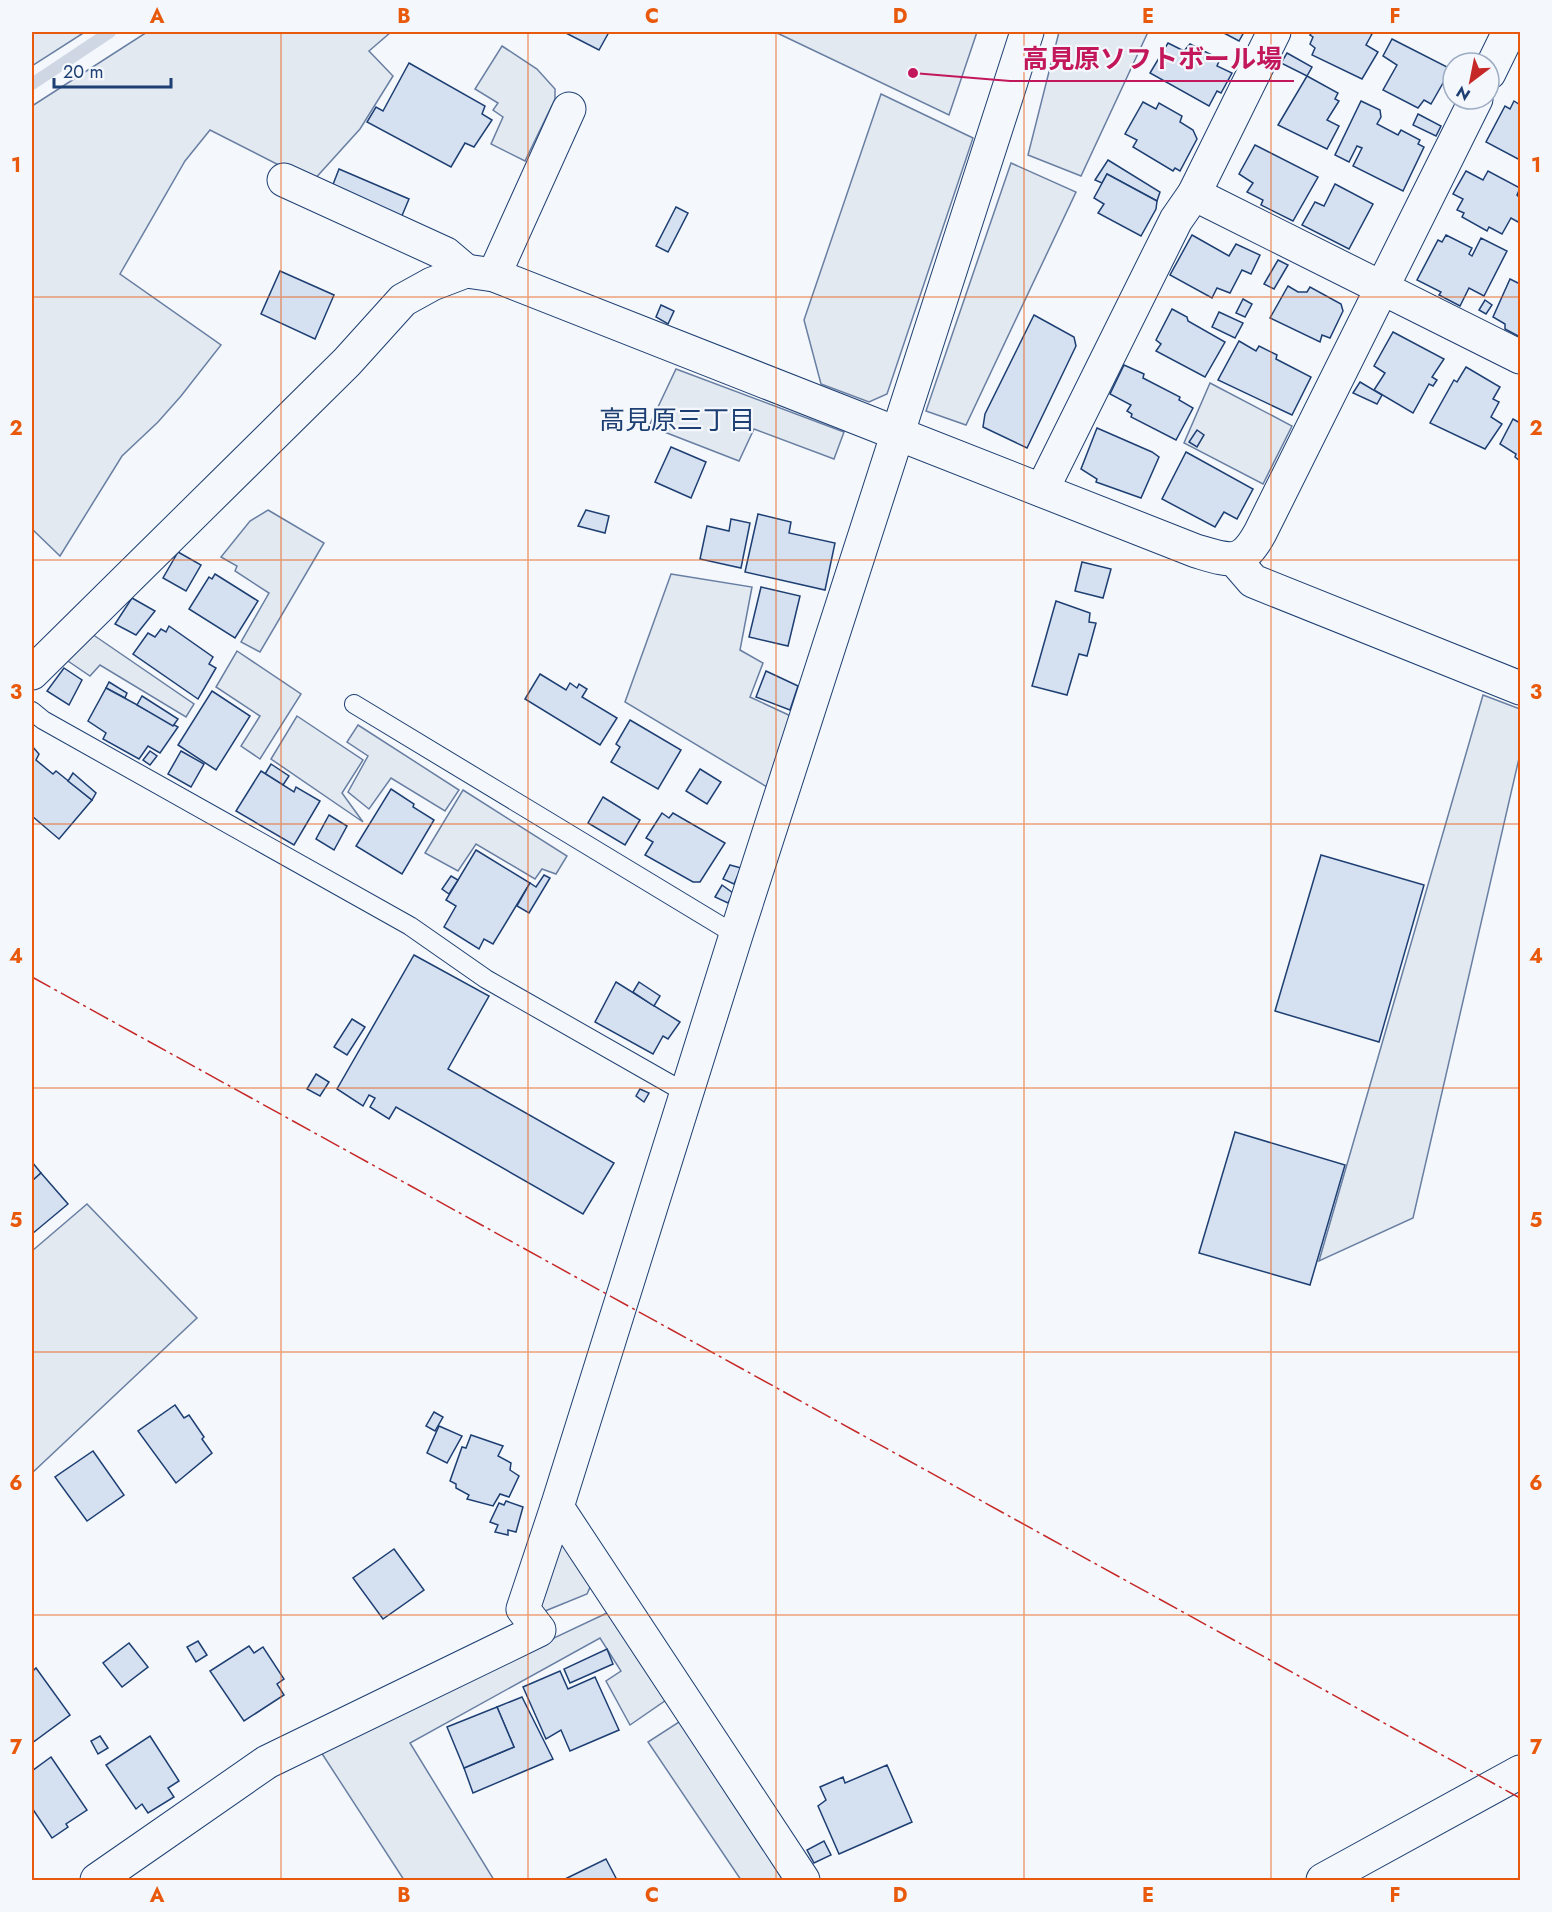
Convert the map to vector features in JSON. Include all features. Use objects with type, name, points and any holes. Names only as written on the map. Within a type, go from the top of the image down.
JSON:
[{"type":"street","points":[[97,1881],[267,1762],[539,1630],[523,1609],[736,935],[1027,32]]},
{"type":"street","points":[[1042,490],[1176,220],[1194,194],[1274,32]]},
{"type":"street","points":[[1500,51],[1509,32]]},
{"type":"street","points":[[32,673],[347,362],[403,300],[432,284],[480,273],[569,109]]},
{"type":"street","points":[[284,180],[446,254],[480,273],[1196,551],[1224,559],[1234,559],[1245,555],[1252,549],[1470,111]]},
{"type":"street","points":[[1194,194],[1521,357]]},
{"type":"street","points":[[1234,559],[1253,581],[1521,688]]},
{"type":"street","points":[[557,1507],[804,1881]]},
{"type":"street","points":[[1323,1881],[1521,1772]]},
{"type":"lane","points":[[354,704],[736,935]]},
{"type":"lane","points":[[32,711],[53,726],[410,926],[486,979],[686,1094]]},
{"type":"shaded area","points":[[32,32],[85,32],[32,66]]},
{"type":"shaded area","points":[[147,32],[391,32],[369,51],[393,76],[360,129],[312,182],[210,130],[185,161],[120,274],[221,345],[158,422],[122,456],[60,556],[32,529],[32,106]]},
{"type":"shaded area","points":[[775,32],[977,32],[949,115]]},
{"type":"shaded area","points":[[1059,32],[1148,32],[1081,176],[1028,155]]},
{"type":"shaded area","points":[[502,46],[537,69],[555,89],[555,99],[525,161],[491,144],[503,117],[493,110],[498,103],[475,89]]},
{"type":"shaded area","points":[[881,94],[973,138],[887,394],[869,402],[821,384],[804,320]]},
{"type":"shaded area","points":[[1011,163],[1076,192],[966,425],[926,411]]},
{"type":"shaded area","points":[[676,369],[844,432],[834,459],[754,429],[739,461],[649,426]]},
{"type":"shaded area","points":[[1210,383],[1292,426],[1263,484],[1184,443]]},
{"type":"shaded area","points":[[268,510],[324,543],[260,652],[241,642],[269,593],[235,571],[237,566],[221,557],[250,521]]},
{"type":"shaded area","points":[[671,574],[752,587],[740,650],[763,663],[750,697],[795,718],[767,787],[625,702]]},
{"type":"shaded area","points":[[92,634],[194,704],[186,717],[100,665],[90,676],[65,659]]},
{"type":"shaded area","points":[[237,651],[301,694],[260,759],[241,746],[260,716],[216,687]]},
{"type":"shaded area","points":[[1483,695],[1520,709],[1520,754],[1413,1218],[1319,1261]]},
{"type":"shaded area","points":[[297,716],[363,760],[342,793],[363,822],[271,759]]},
{"type":"shaded area","points":[[358,725],[459,790],[445,811],[391,778],[369,809],[348,792],[368,756],[347,742]]},
{"type":"shaded area","points":[[463,790],[567,856],[556,874],[542,869],[535,879],[476,844],[458,871],[425,853]]},
{"type":"shaded area","points":[[87,1204],[197,1318],[32,1473],[32,1251]]},
{"type":"shaded area","points":[[558,1537],[591,1585],[587,1594],[545,1611],[534,1600]]},
{"type":"shaded area","points":[[609,1612],[669,1698],[630,1725],[606,1681],[621,1671],[600,1638],[410,1743],[494,1880],[404,1880],[319,1749]]},
{"type":"shaded area","points":[[682,1720],[783,1880],[741,1880],[648,1742]]},
{"type":"building","points":[[564,32],[609,32],[599,50]]},
{"type":"building","points":[[1222,32],[1244,32],[1239,41]]},
{"type":"building","points":[[1312,32],[1367,32],[1372,34],[1366,45],[1378,52],[1362,79],[1312,55],[1315,48],[1310,44],[1313,37],[1310,35]]},
{"type":"building","points":[[1392,39],[1441,64],[1441,86],[1431,104],[1424,100],[1418,108],[1383,90],[1397,65],[1383,56]]},
{"type":"building","points":[[1168,43],[1184,51],[1190,44],[1220,59],[1217,66],[1232,73],[1221,93],[1217,91],[1209,106],[1150,73]]},
{"type":"building","points":[[1287,53],[1312,67],[1307,76],[1281,63]]},
{"type":"building","points":[[409,63],[485,106],[482,114],[492,120],[474,147],[465,143],[451,167],[367,122],[376,107],[383,111]]},
{"type":"building","points":[[1307,76],[1338,93],[1335,99],[1339,101],[1327,120],[1339,126],[1327,149],[1278,125]]},
{"type":"building","points":[[1361,101],[1380,110],[1381,117],[1377,124],[1398,135],[1401,130],[1420,140],[1418,144],[1424,147],[1403,191],[1353,166],[1362,148],[1357,146],[1349,162],[1335,155]]},
{"type":"building","points":[[1514,101],[1520,105],[1520,160],[1486,142],[1505,106],[1510,109]]},
{"type":"building","points":[[1143,102],[1156,109],[1159,103],[1182,116],[1180,122],[1193,130],[1197,139],[1180,171],[1175,168],[1173,171],[1133,147],[1137,140],[1125,134]]},
{"type":"building","points":[[1418,114],[1441,126],[1436,136],[1413,125]]},
{"type":"building","points":[[1255,145],[1318,177],[1293,221],[1261,205],[1263,200],[1247,192],[1253,183],[1239,174]]},
{"type":"building","points":[[1108,160],[1160,192],[1157,201],[1107,174],[1102,183],[1095,180]]},
{"type":"building","points":[[339,169],[409,199],[401,218],[332,187]]},
{"type":"building","points":[[1466,171],[1483,180],[1488,171],[1520,188],[1517,195],[1520,198],[1518,222],[1511,218],[1502,234],[1489,227],[1487,231],[1462,217],[1464,213],[1457,210],[1463,199],[1453,194]]},
{"type":"building","points":[[1107,174],[1157,201],[1156,209],[1141,236],[1098,213],[1104,204],[1094,198]]},
{"type":"building","points":[[1335,184],[1373,204],[1349,249],[1302,225],[1315,202],[1324,206]]},
{"type":"building","points":[[676,207],[688,213],[668,252],[656,246]]},
{"type":"building","points":[[1192,235],[1229,256],[1236,244],[1260,255],[1251,274],[1242,270],[1230,293],[1217,288],[1212,298],[1170,275]]},
{"type":"building","points":[[1446,235],[1472,248],[1469,254],[1472,256],[1481,238],[1507,251],[1484,296],[1469,288],[1460,306],[1439,295],[1441,292],[1417,280],[1438,240],[1442,242]]},
{"type":"building","points":[[1278,260],[1288,265],[1274,289],[1264,284]]},
{"type":"building","points":[[280,271],[334,295],[315,339],[261,314]]},
{"type":"building","points":[[1510,279],[1520,284],[1520,337],[1505,329],[1505,324],[1493,317]]},
{"type":"building","points":[[1288,286],[1298,292],[1307,292],[1310,287],[1341,304],[1343,311],[1330,338],[1322,335],[1320,342],[1270,318]]},
{"type":"building","points":[[1243,299],[1252,304],[1245,317],[1236,313]]},
{"type":"building","points":[[1485,300],[1492,305],[1486,314],[1479,310]]},
{"type":"building","points":[[661,305],[674,311],[668,324],[656,317]]},
{"type":"building","points":[[1172,309],[1225,342],[1205,377],[1156,351],[1161,344],[1156,340]]},
{"type":"building","points":[[1219,312],[1243,323],[1235,338],[1212,327]]},
{"type":"building","points":[[1034,315],[1074,337],[1076,346],[1027,448],[983,427],[985,414]]},
{"type":"building","points":[[1393,332],[1444,359],[1432,377],[1437,380],[1433,386],[1429,384],[1413,413],[1374,390],[1385,373],[1374,366]]},
{"type":"building","points":[[1239,341],[1256,351],[1259,346],[1277,355],[1276,359],[1311,377],[1292,415],[1218,380]]},
{"type":"building","points":[[1124,365],[1144,374],[1143,378],[1180,397],[1179,400],[1193,408],[1176,440],[1131,417],[1132,414],[1127,411],[1131,405],[1110,394]]},
{"type":"building","points":[[1466,367],[1500,387],[1493,399],[1499,402],[1491,417],[1502,424],[1485,449],[1430,423],[1454,380],[1457,382]]},
{"type":"building","points":[[1360,382],[1382,395],[1377,404],[1353,393]]},
{"type":"building","points":[[1513,419],[1520,423],[1520,461],[1515,457],[1516,454],[1500,444]]},
{"type":"building","points":[[1097,428],[1159,457],[1141,498],[1096,482],[1097,479],[1081,469]]},
{"type":"building","points":[[1197,430],[1204,435],[1197,447],[1189,442]]},
{"type":"building","points":[[671,447],[706,462],[691,498],[655,482]]},
{"type":"building","points":[[1186,452],[1253,489],[1237,519],[1224,512],[1215,527],[1162,499]]},
{"type":"building","points":[[586,510],[609,516],[605,533],[578,526]]},
{"type":"building","points":[[758,514],[791,522],[789,533],[835,543],[825,590],[745,572]]},
{"type":"building","points":[[731,519],[750,523],[741,568],[700,559],[707,526],[729,531]]},
{"type":"building","points":[[178,552],[201,565],[186,591],[163,578]]},
{"type":"building","points":[[1082,562],[1111,569],[1103,598],[1075,591]]},
{"type":"building","points":[[215,574],[258,601],[235,638],[189,609],[209,577],[212,579]]},
{"type":"building","points":[[761,587],[800,596],[788,646],[749,637]]},
{"type":"building","points":[[132,598],[155,611],[136,635],[115,624]]},
{"type":"building","points":[[1056,601],[1090,613],[1089,622],[1096,623],[1087,656],[1079,654],[1067,695],[1032,686]]},
{"type":"building","points":[[169,626],[213,657],[209,664],[216,668],[198,699],[133,654],[148,633],[155,637],[161,629],[166,632]]},
{"type":"building","points":[[64,668],[82,680],[69,705],[47,691]]},
{"type":"building","points":[[766,671],[798,686],[790,710],[756,697]]},
{"type":"building","points":[[540,674],[566,690],[570,683],[577,688],[579,684],[587,689],[582,697],[617,718],[600,745],[525,699]]},
{"type":"building","points":[[109,682],[127,693],[125,698],[106,688]]},
{"type":"building","points":[[106,688],[178,727],[160,753],[148,746],[139,759],[103,739],[106,733],[88,721]]},
{"type":"building","points":[[212,691],[250,716],[216,770],[178,745]]},
{"type":"building","points":[[142,696],[178,719],[173,726],[137,705]]},
{"type":"building","points":[[630,720],[681,750],[658,789],[611,762],[620,747],[616,744]]},
{"type":"building","points":[[32,746],[39,754],[36,760],[53,774],[56,771],[92,800],[59,839],[32,816]]},
{"type":"building","points":[[150,751],[157,756],[150,765],[143,760]]},
{"type":"building","points":[[181,751],[204,764],[191,787],[168,774]]},
{"type":"building","points":[[271,764],[289,776],[283,785],[265,774]]},
{"type":"building","points":[[700,769],[721,782],[707,804],[686,791]]},
{"type":"building","points":[[261,771],[294,792],[296,787],[320,801],[294,845],[236,811]]},
{"type":"building","points":[[73,773],[96,793],[92,800],[68,781]]},
{"type":"building","points":[[391,789],[434,820],[402,874],[356,846]]},
{"type":"building","points":[[603,797],[640,820],[625,845],[588,823]]},
{"type":"building","points":[[662,813],[669,818],[673,813],[725,843],[700,882],[693,882],[645,855],[653,842],[646,838]]},
{"type":"building","points":[[329,815],[347,826],[334,850],[316,839]]},
{"type":"building","points":[[476,850],[530,883],[493,944],[484,939],[479,949],[444,927],[456,906],[446,900]]},
{"type":"building","points":[[1321,855],[1424,885],[1379,1042],[1275,1011]]},
{"type":"building","points":[[730,865],[741,868],[734,884],[723,879]]},
{"type":"building","points":[[544,875],[550,878],[529,913],[517,906],[530,883],[536,887]]},
{"type":"building","points":[[451,876],[458,880],[449,894],[442,889]]},
{"type":"building","points":[[722,885],[733,893],[728,903],[715,897]]},
{"type":"building","points":[[414,955],[489,996],[448,1069],[614,1163],[583,1214],[396,1107],[389,1119],[370,1107],[375,1098],[369,1095],[363,1106],[337,1089]]},
{"type":"building","points":[[616,982],[680,1022],[668,1039],[663,1036],[653,1054],[595,1022]]},
{"type":"building","points":[[639,982],[660,996],[654,1006],[633,992]]},
{"type":"building","points":[[352,1019],[365,1027],[347,1055],[334,1047]]},
{"type":"building","points":[[316,1074],[329,1082],[320,1096],[307,1089]]},
{"type":"building","points":[[640,1089],[649,1093],[644,1102],[636,1096]]},
{"type":"building","points":[[1235,1132],[1345,1165],[1310,1285],[1199,1253]]},
{"type":"building","points":[[32,1162],[41,1173],[32,1181]]},
{"type":"building","points":[[41,1173],[68,1204],[32,1234],[32,1181]]},
{"type":"building","points":[[175,1405],[184,1418],[189,1415],[212,1453],[176,1483],[138,1431]]},
{"type":"building","points":[[434,1412],[443,1417],[435,1431],[426,1426]]},
{"type":"building","points":[[439,1426],[462,1436],[447,1463],[427,1453]]},
{"type":"building","points":[[471,1435],[503,1446],[498,1456],[511,1463],[510,1470],[519,1476],[509,1497],[500,1494],[493,1506],[467,1499],[469,1495],[456,1488],[456,1484],[450,1481],[462,1447],[466,1448]]},
{"type":"building","points":[[93,1451],[124,1495],[87,1521],[55,1477]]},
{"type":"building","points":[[506,1501],[523,1507],[516,1532],[508,1530],[508,1535],[495,1532],[498,1525],[490,1522],[499,1503],[504,1505]]},
{"type":"building","points":[[394,1549],[424,1590],[383,1619],[353,1578]]},
{"type":"building","points":[[198,1641],[207,1655],[196,1662],[187,1647]]},
{"type":"building","points":[[129,1643],[148,1667],[122,1687],[103,1663]]},
{"type":"building","points":[[249,1646],[254,1653],[263,1647],[284,1679],[277,1684],[284,1695],[244,1721],[210,1671]]},
{"type":"building","points":[[607,1649],[613,1664],[570,1683],[564,1669]]},
{"type":"building","points":[[36,1668],[70,1715],[32,1743],[32,1672]]},
{"type":"building","points":[[560,1671],[568,1689],[595,1677],[619,1730],[570,1751],[561,1730],[546,1739],[523,1687]]},
{"type":"building","points":[[522,1697],[553,1759],[473,1793],[464,1768],[514,1747],[497,1707]]},
{"type":"building","points":[[497,1707],[514,1747],[464,1768],[447,1727]]},
{"type":"building","points":[[100,1736],[108,1748],[98,1754],[91,1741]]},
{"type":"building","points":[[150,1736],[179,1781],[168,1788],[174,1797],[148,1813],[142,1804],[136,1809],[106,1765]]},
{"type":"building","points":[[51,1757],[87,1810],[66,1824],[68,1827],[52,1838],[32,1808],[32,1771]]},
{"type":"building","points":[[887,1765],[912,1822],[839,1854],[818,1806],[826,1800],[820,1787],[843,1777],[845,1783]]},
{"type":"building","points":[[824,1841],[831,1855],[814,1863],[807,1850]]},
{"type":"building","points":[[606,1859],[617,1880],[563,1880]]},
{"type":"waterway","points":[[32,84],[110,32]]},
{"type":"power","points":[[32,977],[1520,1798]]},
{"type":"place","name":"高見原ソフトボール場","points":[[913,73]]},
{"type":"district","name":"高見原三丁目","points":[[677,420]]}]
